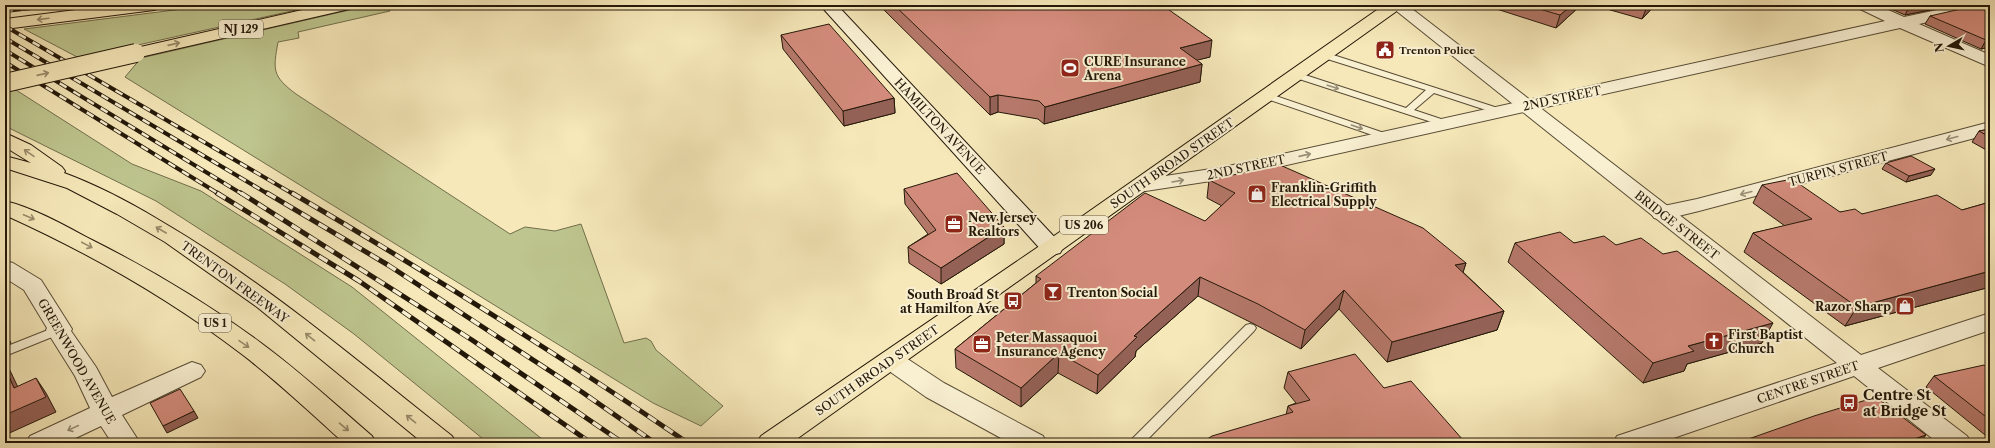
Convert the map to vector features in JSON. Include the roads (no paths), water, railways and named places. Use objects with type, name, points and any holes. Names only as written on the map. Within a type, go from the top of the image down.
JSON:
[{"type":"main road","points":[[5,24],[154,5]]},
{"type":"main road","name":"NJ 129","points":[[5,83],[345,5]]},
{"type":"main road","name":"SOUTH BROAD STREET","points":[[771,443],[1052,248],[1396,5]]},
{"type":"main road","points":[[5,139],[24,149],[72,184]]},
{"type":"main road","name":"TRENTON FREEWAY","points":[[5,162],[72,184],[118,205],[177,240],[249,289],[442,443]]},
{"type":"main road","name":"US 1","points":[[5,207],[52,227],[108,257],[180,299],[252,349],[362,443]]},
{"type":"street","name":"HAMILTON AVENUE","points":[[828,5],[1052,248]]},
{"type":"street","name":"BRIDGE STREET","points":[[1396,5],[1529,106],[1662,213],[1957,443]]},
{"type":"street","points":[[1864,5],[1990,62]]},
{"type":"street","name":"2ND STREET","points":[[1139,186],[1224,173],[1984,5]]},
{"type":"street","name":"TURPIN STREET","points":[[1662,213],[1699,205],[1990,128]]},
{"type":"street","name":"GREENWOOD AVENUE","points":[[5,268],[33,285],[60,329],[58,330],[87,373],[106,412],[126,443]]},
{"type":"street","name":"CENTRE STREET","points":[[1627,443],[1990,321]]},
{"type":"street","points":[[891,360],[935,390],[1033,443]]},
{"type":"street","points":[[40,443],[192,371]]},
{"type":"lane","points":[[1324,55],[1501,112]]},
{"type":"lane","points":[[1296,75],[1447,124]]},
{"type":"lane","points":[[1408,111],[1432,89]]},
{"type":"lane","points":[[1267,96],[1387,137]]},
{"type":"lane","points":[[1135,443],[1250,328]]},
{"type":"lane","points":[[5,352],[58,330]]},
{"type":"tram line","points":[[5,6],[18,5]]},
{"type":"railway","points":[[5,11],[58,5]]},
{"type":"railway","points":[[5,26],[293,194]]},
{"type":"railway","points":[[5,38],[268,194]]},
{"type":"railway","points":[[5,50],[242,194]]},
{"type":"railway","points":[[5,62],[219,194]]},
{"type":"railway","points":[[217,193],[359,281],[591,443]]},
{"type":"railway","points":[[241,193],[472,340],[623,443]]},
{"type":"railway","points":[[267,193],[388,265],[582,392],[655,443]]},
{"type":"railway","points":[[292,193],[393,253],[492,315],[591,378],[688,443]]},
{"type":"place","name":"Trenton Police","points":[[1385,50]]},
{"type":"place","name":"CURE Insurance Arena","points":[[1070,68]]},
{"type":"place","name":"Franklin-Griffith Electrical Supply","points":[[1257,194]]},
{"type":"place","name":"New Jersey Realtors","points":[[954,224]]},
{"type":"place","name":"Trenton Social","points":[[1053,292]]},
{"type":"place","name":"South Broad St at Hamilton Ave","points":[[1013,301]]},
{"type":"place","name":"Razor Sharp","points":[[1905,306]]},
{"type":"place","name":"First Baptist Church","points":[[1714,341]]},
{"type":"place","name":"Peter Massaquoi Insurance Agency","points":[[982,344]]},
{"type":"place","name":"Centre St at Bridge St","points":[[1849,403]]}]
